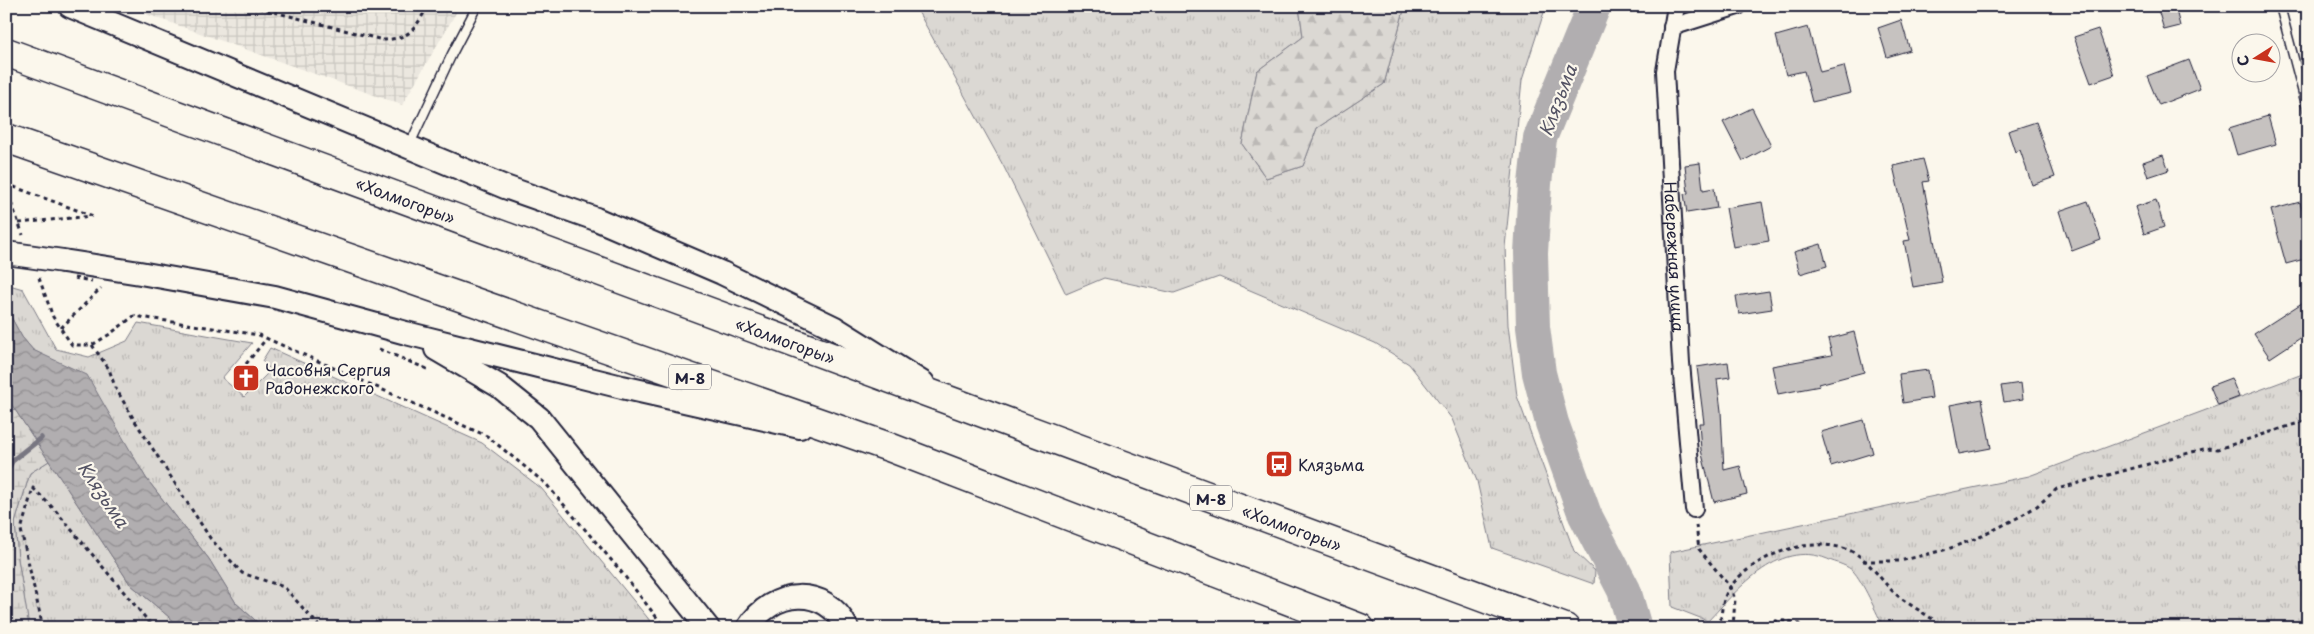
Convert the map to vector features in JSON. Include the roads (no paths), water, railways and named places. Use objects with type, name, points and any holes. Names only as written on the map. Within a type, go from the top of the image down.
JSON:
[{"type":"highway","name":"«Холмогоры»","points":[[17,56],[1565,628]]},
{"type":"highway","name":"М-8","points":[[11,140],[889,447],[1360,628]]},
{"type":"main road","points":[[70,6],[505,187],[596,219],[722,273],[835,328],[956,403]]},
{"type":"main road","points":[[6,253],[140,272],[275,297],[406,333],[622,387],[889,447]]},
{"type":"main road","points":[[406,333],[499,386],[539,418],[708,628]]},
{"type":"main road","points":[[748,628],[761,610],[771,604],[781,599],[802,596],[819,601],[838,613],[847,628]]},
{"type":"street","name":"Набережная улица","points":[[1676,6],[1666,70],[1666,90],[1680,363],[1694,510]]},
{"type":"street","points":[[1672,27],[1738,6]]},
{"type":"lane","points":[[409,146],[448,62],[477,6]]},
{"type":"lane","points":[[2280,6],[2308,112]]},
{"type":"water","points":[[6,308],[22,337],[33,350],[87,375],[146,478],[209,559],[236,603],[264,628],[182,628],[130,584],[6,396]]},
{"type":"waterway","name":"Клязьма","points":[[1594,6],[1540,138],[1531,253],[1533,327],[1539,373],[1552,423],[1585,515],[1624,590],[1635,628]]},
{"type":"waterway","points":[[6,473],[12,461],[41,438]]},
{"type":"place","name":"Часовня Сергия Радонежского","points":[[246,378]]},
{"type":"place","name":"Клязьма","points":[[1279,464]]}]
